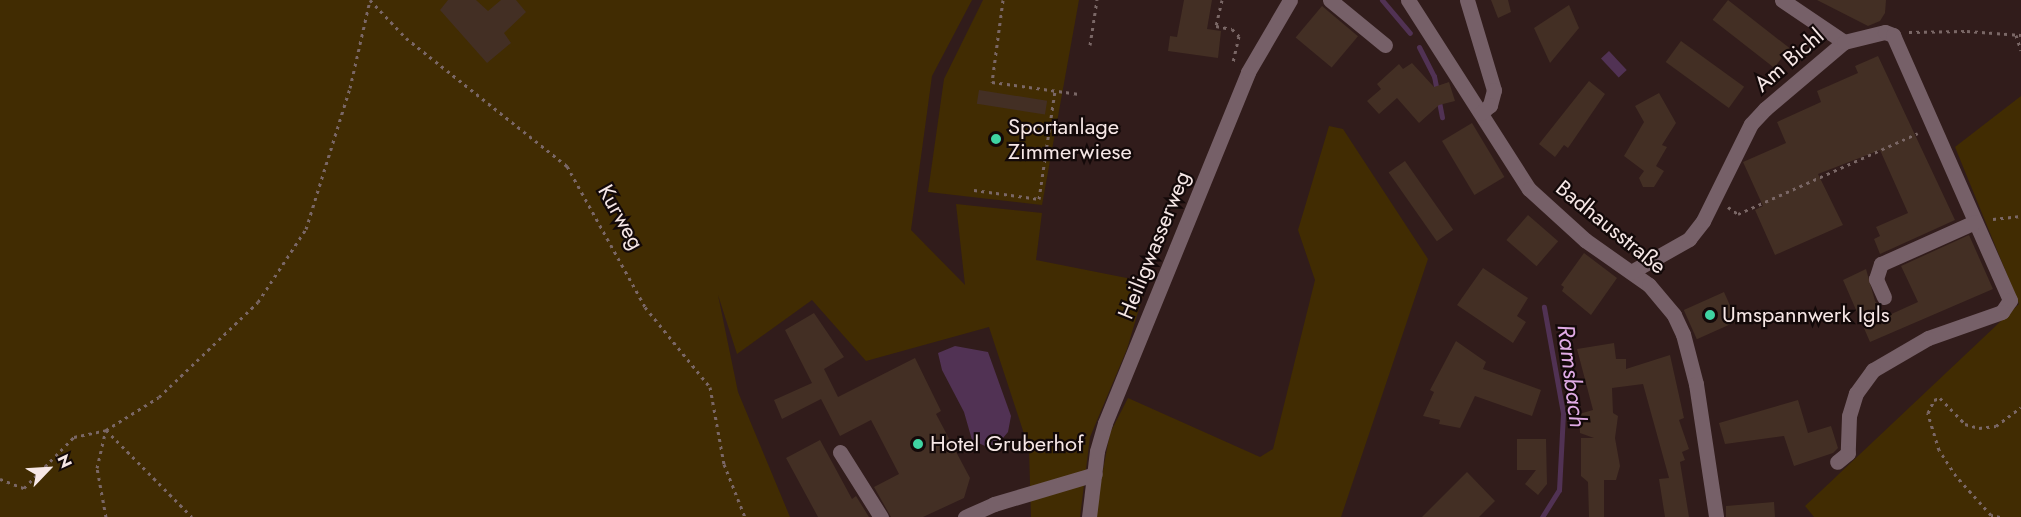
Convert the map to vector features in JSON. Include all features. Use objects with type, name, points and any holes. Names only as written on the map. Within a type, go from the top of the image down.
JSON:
[{"type":"street","name":"Heiligwasserweg","points":[[1089,517],[1105,423],[1248,72],[1290,0]]},
{"type":"street","points":[[1330,0],[1385,45]]},
{"type":"street","name":"Badhausstraße","points":[[1408,0],[1529,189],[1573,230],[1657,293],[1683,334],[1696,384],[1716,517]]},
{"type":"street","points":[[1467,0],[1494,90],[1490,105],[1481,112]]},
{"type":"street","points":[[1782,0],[1844,42]]},
{"type":"street","points":[[1837,462],[1848,453],[1849,416],[1856,393],[1873,370],[1928,338],[2002,312],[2010,300],[1890,33]]},
{"type":"street","name":"Am Bichl","points":[[1631,272],[1689,238],[1703,221],[1713,196],[1751,124],[1844,42],[1890,33]]},
{"type":"street","points":[[1884,297],[1876,279],[1881,264],[1976,222]]},
{"type":"street","points":[[840,452],[881,517]]},
{"type":"street","points":[[965,517],[994,504],[1095,474]]},
{"type":"path","points":[[0,479],[24,488],[74,437],[106,430],[159,397],[258,303],[306,229],[350,88],[370,0]]},
{"type":"path","name":"Kurweg","points":[[370,0],[406,38],[567,166],[645,307],[710,387],[724,464],[744,516]]},
{"type":"path","points":[[1003,0],[992,82],[1079,94]]},
{"type":"path","points":[[1090,45],[1097,0]]},
{"type":"path","points":[[1222,0],[1216,26],[1232,28],[1239,36],[1232,70]]},
{"type":"path","points":[[1890,33],[1967,31],[2021,35]]},
{"type":"path","points":[[2016,35],[2021,50]]},
{"type":"path","points":[[974,190],[1039,199],[1055,91]]},
{"type":"path","points":[[1713,196],[1738,214],[1933,126]]},
{"type":"path","points":[[1976,222],[2021,216]]},
{"type":"path","points":[[2000,517],[1991,516],[1939,450],[1928,413],[1934,400],[1940,398],[1965,424],[1979,428],[1995,426],[2021,407]]},
{"type":"path","points":[[106,430],[97,468],[106,517]]},
{"type":"path","points":[[106,430],[192,517]]},
{"type":"path","points":[[738,517],[744,516]]},
{"type":"shaded area","points":[[0,0],[972,0],[932,76],[911,230],[965,285],[956,204],[1042,213],[1036,260],[1147,282],[1127,349],[1090,437],[1080,517],[1031,517],[1029,449],[989,327],[866,361],[812,300],[737,354],[718,295],[738,392],[790,517],[0,517]]},
{"type":"shaded area","name":"Sportanlage Zimmerwiese","points":[[983,0],[1079,0],[1042,205],[928,192],[944,79]]},
{"type":"shaded area","points":[[1609,51],[1627,70],[1619,78],[1601,59]]},
{"type":"shaded area","points":[[2021,96],[2021,517],[1814,517],[1805,506],[2019,304],[1955,147]]},
{"type":"shaded area","points":[[1329,126],[1343,129],[1428,259],[1341,517],[1094,517],[1110,433],[1128,398],[1260,457],[1273,449],[1315,280],[1298,230]]},
{"type":"shaded area","points":[[955,346],[988,352],[1011,416],[1008,432],[998,444],[985,446],[972,440],[964,412],[942,370],[938,353]]},
{"type":"building","points":[[448,0],[476,0],[488,11],[501,0],[516,0],[526,12],[504,33],[511,43],[487,63],[440,10]]},
{"type":"building","points":[[1184,0],[1212,0],[1207,29],[1221,31],[1218,58],[1168,51],[1170,36],[1177,37]]},
{"type":"building","points":[[1491,0],[1508,0],[1511,12],[1498,18]]},
{"type":"building","points":[[1728,0],[1789,48],[1774,68],[1713,20]]},
{"type":"building","points":[[1817,0],[1886,0],[1885,13],[1880,21],[1868,26]]},
{"type":"building","points":[[1569,5],[1579,28],[1550,63],[1534,28]]},
{"type":"building","points":[[1322,6],[1358,36],[1332,68],[1296,37]]},
{"type":"building","points":[[1681,41],[1744,87],[1729,108],[1666,62]]},
{"type":"building","points":[[1878,56],[1955,220],[1880,254],[1874,239],[1880,236],[1876,227],[1908,213],[1880,150],[1818,174],[1843,225],[1775,255],[1755,210],[1763,206],[1743,162],[1786,143],[1777,122],[1821,102],[1817,91],[1858,73],[1855,66]]},
{"type":"building","points":[[1412,63],[1434,87],[1449,82],[1455,101],[1439,105],[1419,123],[1397,98],[1379,114],[1367,101],[1381,89],[1377,84],[1399,64],[1403,69]]},
{"type":"building","points":[[1589,81],[1605,94],[1568,148],[1564,145],[1555,157],[1539,144]]},
{"type":"building","points":[[979,90],[1047,101],[1045,115],[977,104]]},
{"type":"building","points":[[1659,93],[1676,123],[1662,145],[1667,147],[1656,166],[1664,171],[1654,187],[1643,187],[1639,178],[1644,171],[1624,156],[1644,122],[1635,106]]},
{"type":"building","points":[[1472,123],[1504,177],[1474,195],[1442,141]]},
{"type":"building","points":[[1405,161],[1453,230],[1437,241],[1389,172]]},
{"type":"building","points":[[1528,215],[1558,241],[1537,266],[1506,240]]},
{"type":"building","points":[[1969,235],[1993,289],[1870,342],[1843,280],[1866,269],[1875,301],[1887,316],[1918,302],[1901,266]]},
{"type":"building","points":[[1584,253],[1617,278],[1591,315],[1562,291],[1564,287],[1561,285]]},
{"type":"building","points":[[1483,268],[1528,298],[1517,316],[1526,322],[1513,343],[1457,305]]},
{"type":"building","name":"Umspannwerk Igls","points":[[1724,292],[1737,321],[1697,339],[1684,310]]},
{"type":"building","name":"Hotel Gruberhof","points":[[814,313],[844,357],[824,369],[838,397],[915,358],[941,411],[936,414],[970,478],[964,498],[923,517],[891,517],[874,487],[899,474],[871,420],[840,436],[821,399],[782,419],[774,400],[812,383],[785,330]]},
{"type":"building","points":[[1456,341],[1486,362],[1483,369],[1541,390],[1532,416],[1475,396],[1460,428],[1439,424],[1440,420],[1423,416],[1434,392],[1430,390]]},
{"type":"building","points":[[1614,343],[1616,359],[1626,359],[1626,369],[1670,355],[1684,418],[1679,420],[1689,449],[1682,452],[1685,460],[1680,462],[1689,517],[1665,517],[1659,479],[1669,478],[1643,384],[1612,388],[1613,413],[1618,416],[1615,438],[1620,466],[1616,480],[1604,480],[1604,517],[1589,517],[1588,482],[1581,476],[1581,438],[1594,438],[1580,433],[1579,414],[1593,410],[1577,349]]},
{"type":"building","points":[[1798,400],[1808,433],[1831,426],[1838,448],[1833,453],[1794,466],[1784,436],[1725,444],[1719,423]]},
{"type":"building","points":[[1517,439],[1546,439],[1547,484],[1538,495],[1525,484],[1536,470],[1517,470]]},
{"type":"building","points":[[820,440],[852,499],[856,496],[869,517],[818,517],[786,458]]},
{"type":"building","points":[[1467,472],[1495,501],[1479,517],[1422,517]]},
{"type":"building","points":[[1774,502],[1775,517],[1726,517],[1726,506]]},
{"type":"waterway","name":"Ramsbach","points":[[1382,0],[1410,33]]},
{"type":"waterway","name":"Ramsbach","points":[[1419,47],[1434,76],[1442,117]]},
{"type":"waterway","name":"Ramsbach","points":[[1542,517],[1559,490],[1563,413],[1544,307]]},
{"type":"place","name":"Sportanlage Zimmerwiese","points":[[996,139]]},
{"type":"place","name":"Umspannwerk Igls","points":[[1710,315]]},
{"type":"place","name":"Hotel Gruberhof","points":[[918,444]]}]
